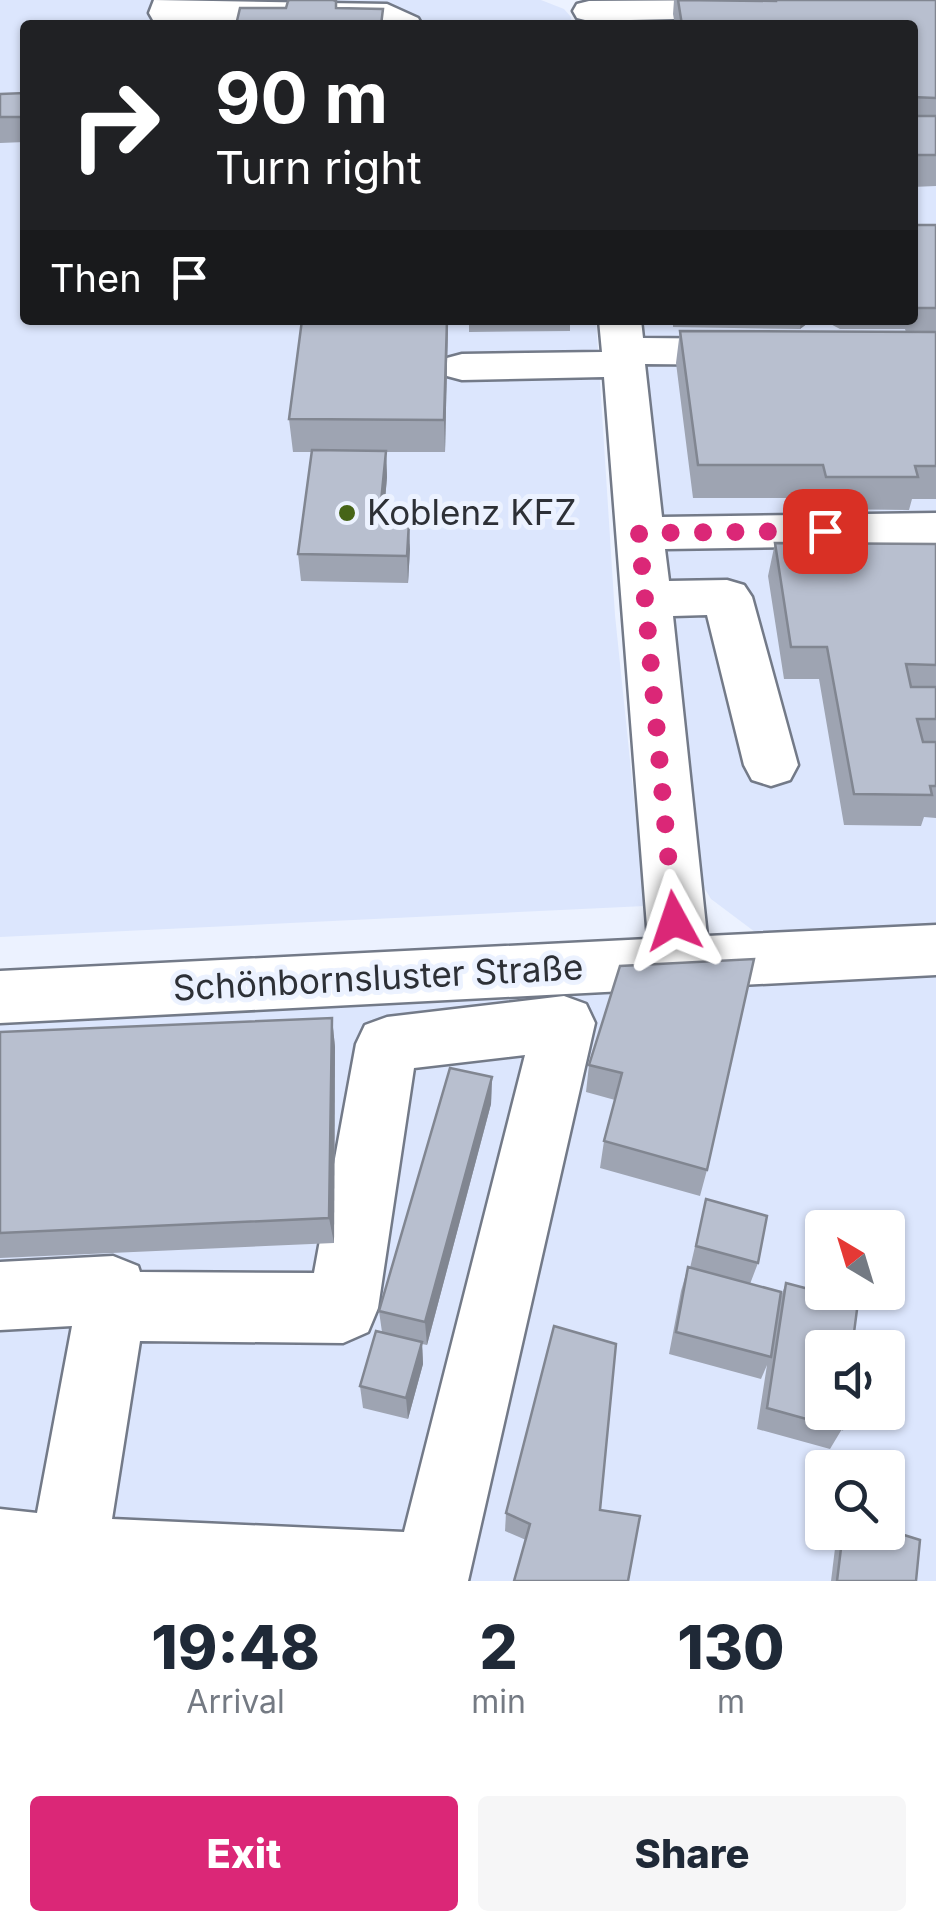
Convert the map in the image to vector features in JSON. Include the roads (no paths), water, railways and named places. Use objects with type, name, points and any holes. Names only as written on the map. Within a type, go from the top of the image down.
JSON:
[{"type":"street","points":[[589,12],[645,18],[780,10]]},
{"type":"street","points":[[166,13],[387,14],[397,20]]},
{"type":"street","points":[[622,345],[680,962]]},
{"type":"street","points":[[462,367],[622,345],[799,352]]},
{"type":"street","points":[[639,533],[936,530]]},
{"type":"street","points":[[645,599],[727,597],[771,765]]},
{"type":"street","name":"Schönbornsluster Straße","points":[[0,997],[936,950]]},
{"type":"street","points":[[0,1296],[113,1290],[44,1561],[433,1572],[564,1023],[387,1044],[343,1308],[110,1306]]},
{"type":"place","name":"Koblenz KFZ","points":[[347,513]]}]
